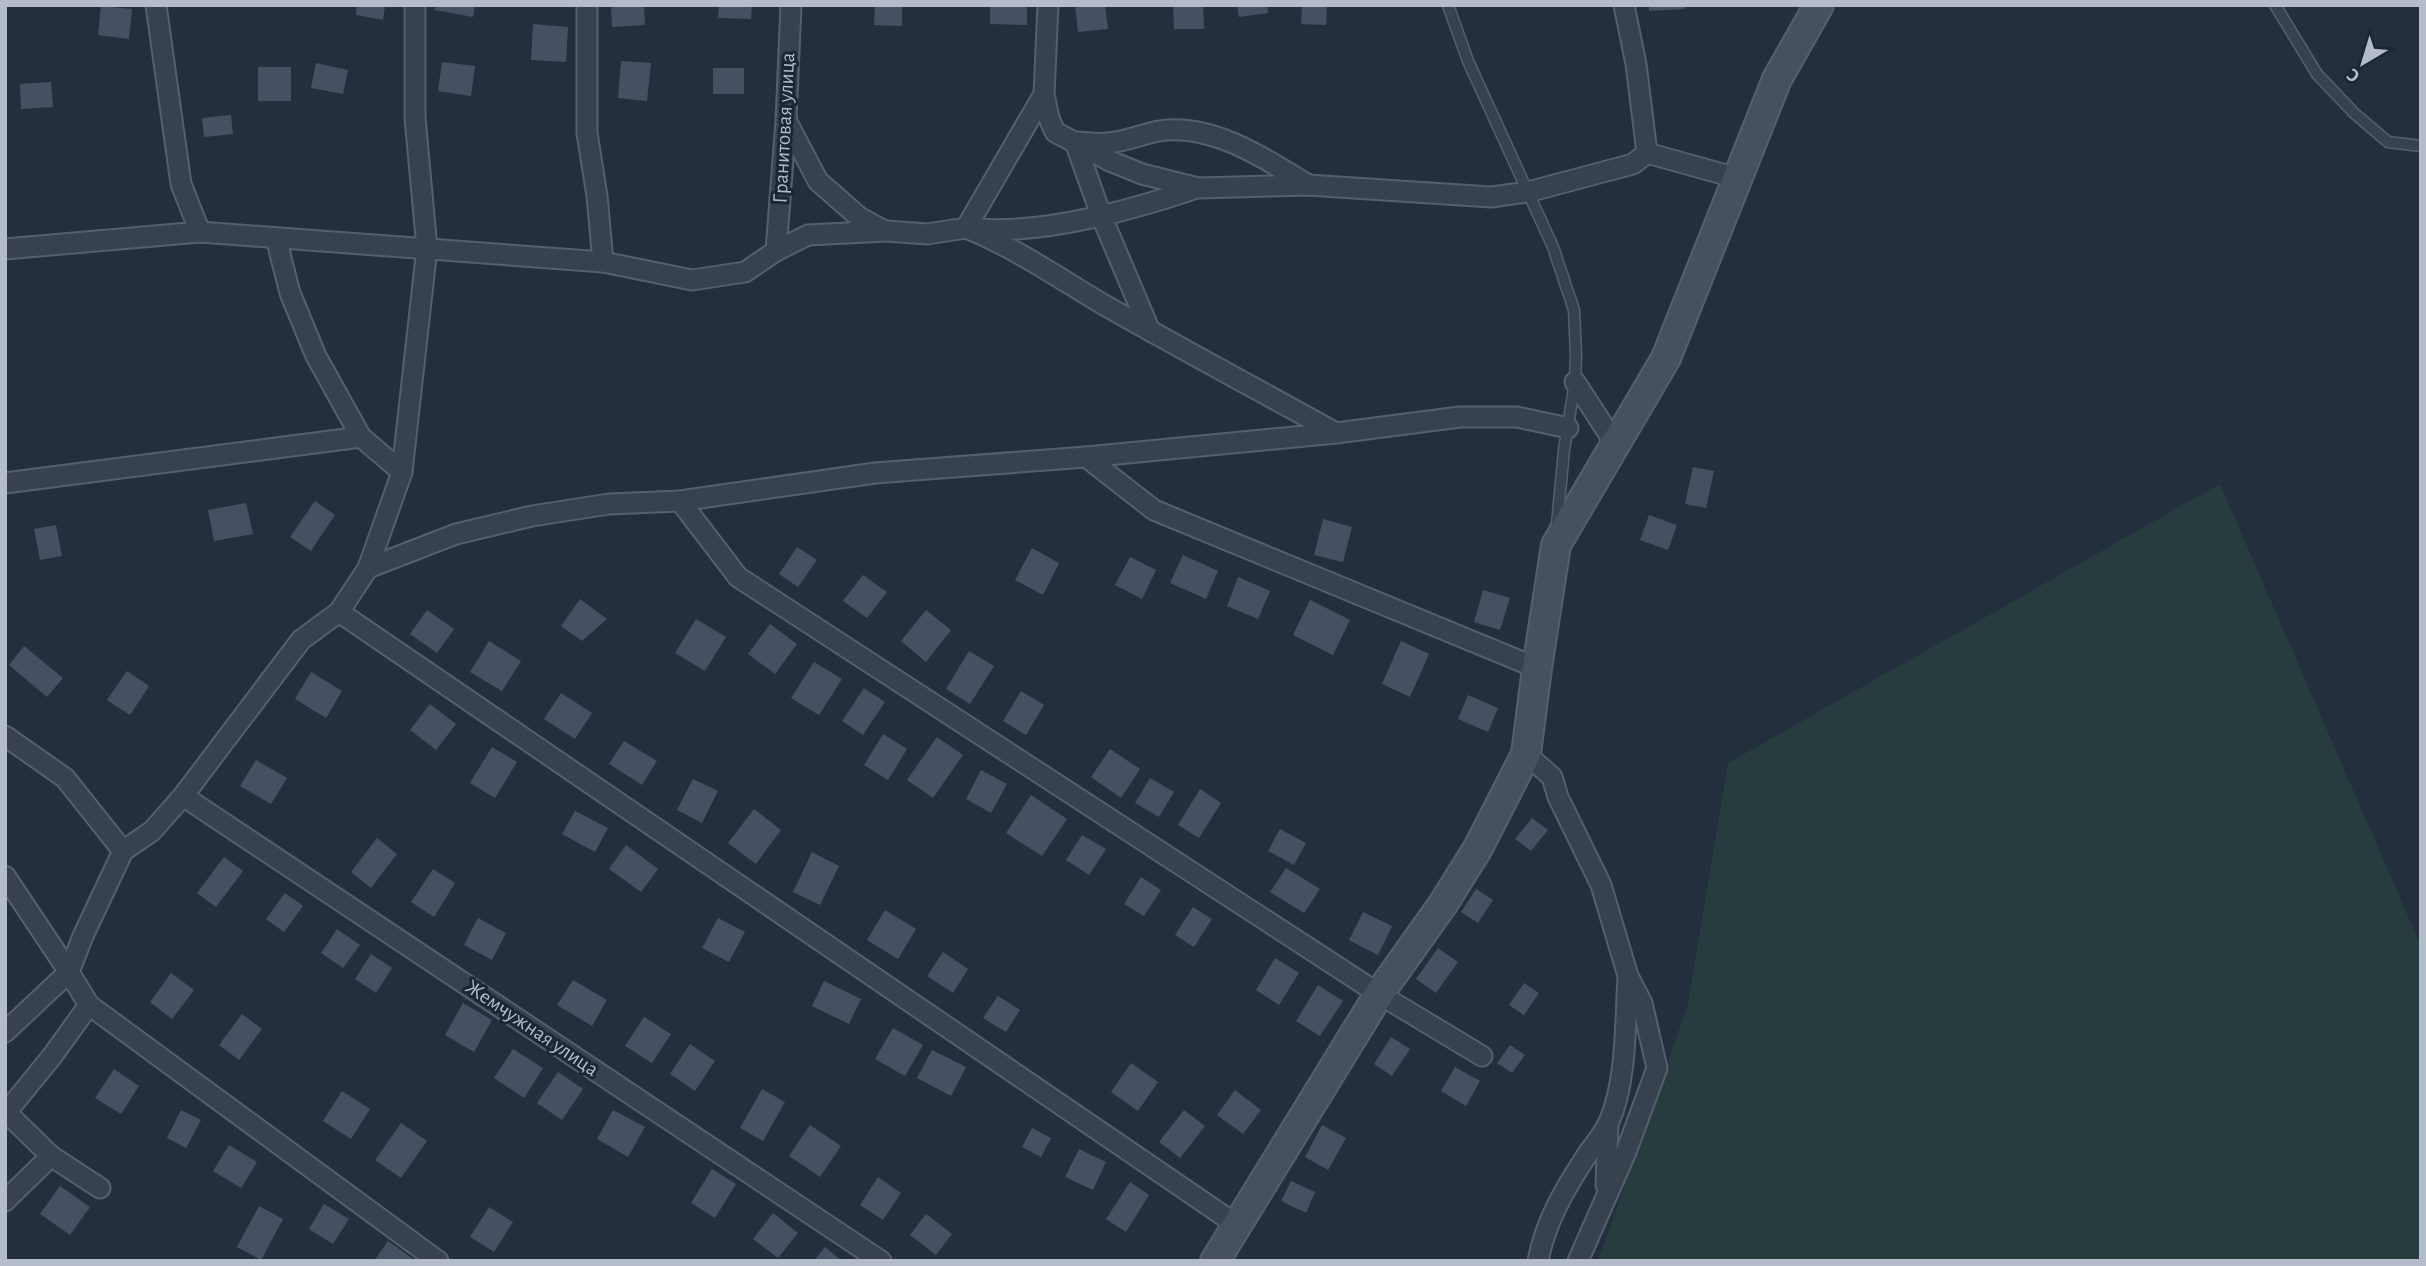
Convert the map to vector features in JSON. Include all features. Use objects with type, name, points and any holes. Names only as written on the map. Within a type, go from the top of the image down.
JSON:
[{"type":"street","points":[[156,5],[181,184],[200,232]]},
{"type":"street","points":[[5,1031],[69,972],[123,850],[152,831],[183,796],[301,640],[339,612],[368,568],[402,472],[427,248],[415,118],[415,5]]},
{"type":"street","points":[[587,5],[587,133],[597,196],[603,262]]},
{"type":"street","name":"Гранитовая улица","points":[[776,251],[791,5]]},
{"type":"street","points":[[1048,5],[1044,94],[1055,132],[1110,161],[1142,174],[1198,188],[1308,185],[1491,197],[1528,192],[1633,164],[1647,153]]},
{"type":"street","points":[[1624,5],[1636,64],[1647,153]]},
{"type":"street","points":[[1215,1261],[1379,994],[1443,904],[1471,859],[1526,754],[1556,545],[1666,358],[1777,79],[1819,5]]},
{"type":"street","points":[[966,228],[1044,94]]},
{"type":"street","points":[[786,121],[818,181],[859,217],[886,231]]},
{"type":"street","points":[[1075,142],[1107,143],[1160,131],[1188,130],[1222,139],[1259,156],[1308,185]]},
{"type":"street","points":[[1075,142],[1101,215],[1150,331]]},
{"type":"street","points":[[1647,153],[1737,178]]},
{"type":"street","points":[[5,249],[200,232],[603,262],[692,279],[745,272],[776,251],[808,235],[886,231],[927,234],[966,228],[997,230],[1035,227],[1101,215],[1163,200],[1198,188]]},
{"type":"street","points":[[966,228],[1010,247],[1052,275],[1150,331],[1336,433]]},
{"type":"street","points":[[276,238],[290,293],[316,356],[361,437],[402,472]]},
{"type":"street","points":[[1575,382],[1616,444]]},
{"type":"street","points":[[368,568],[457,534],[531,516],[609,504],[680,501],[874,473],[1086,457],[1336,433],[1460,417],[1517,417],[1568,428]]},
{"type":"street","points":[[5,483],[361,437]]},
{"type":"street","points":[[1086,457],[1154,510],[1537,668]]},
{"type":"street","points":[[680,501],[738,577],[1379,994],[1482,1056]]},
{"type":"street","points":[[339,612],[1237,1224]]},
{"type":"street","points":[[5,736],[65,778],[123,850]]},
{"type":"street","points":[[1526,754],[1552,777],[1558,797],[1601,885],[1628,976],[1642,1003],[1657,1068],[1626,1152],[1578,1261]]},
{"type":"street","name":"Жемчужная улица","points":[[183,796],[881,1261]]},
{"type":"street","points":[[5,876],[89,1005],[438,1261]]},
{"type":"street","points":[[1538,1261],[1541,1244],[1557,1204],[1608,1123],[1616,1098],[1623,1055],[1628,976]]},
{"type":"street","points":[[89,1005],[53,1055],[6,1112],[51,1156],[100,1188]]},
{"type":"street","points":[[1606,1197],[1608,1123]]},
{"type":"street","points":[[5,1201],[51,1156]]},
{"type":"lane","points":[[1448,5],[1468,61],[1553,247],[1574,310],[1575,382],[1564,450],[1556,545]]},
{"type":"lane","points":[[2275,5],[2317,74],[2354,113],[2388,142],[2421,146]]},
{"type":"green space","points":[[2220,484],[2421,946],[2421,1261],[1598,1261],[1688,1004],[1728,763]]},
{"type":"building","points":[[357,5],[385,5],[383,20],[356,15]]},
{"type":"building","points":[[436,5],[475,5],[473,17],[435,10]]},
{"type":"building","points":[[611,5],[644,5],[645,25],[612,27]]},
{"type":"building","points":[[719,5],[752,5],[751,19],[718,18]]},
{"type":"building","points":[[875,5],[902,5],[902,26],[874,25]]},
{"type":"building","points":[[990,5],[1027,5],[1027,25],[990,24]]},
{"type":"building","points":[[1105,5],[1108,29],[1078,32],[1075,6]]},
{"type":"building","points":[[1173,5],[1203,5],[1204,29],[1174,29]]},
{"type":"building","points":[[1237,5],[1267,5],[1268,13],[1239,17]]},
{"type":"building","points":[[1302,5],[1327,5],[1326,25],[1301,24]]},
{"type":"building","points":[[1649,5],[1685,5],[1685,9],[1649,11]]},
{"type":"building","points":[[101,6],[132,9],[129,39],[98,35]]},
{"type":"building","points":[[533,24],[568,27],[566,62],[531,60]]},
{"type":"building","points":[[621,61],[651,63],[647,101],[618,98]]},
{"type":"building","points":[[442,62],[475,66],[471,96],[438,91]]},
{"type":"building","points":[[316,63],[348,70],[343,94],[311,88]]},
{"type":"building","points":[[258,67],[291,67],[291,101],[258,101]]},
{"type":"building","points":[[713,68],[744,68],[744,94],[713,94]]},
{"type":"building","points":[[51,82],[53,107],[21,109],[20,84]]},
{"type":"building","points":[[231,115],[233,134],[204,137],[202,118]]},
{"type":"building","points":[[1693,467],[1714,471],[1706,508],[1685,504]]},
{"type":"building","points":[[315,501],[335,515],[311,551],[290,537]]},
{"type":"building","points":[[246,503],[253,534],[214,541],[208,510]]},
{"type":"building","points":[[1649,515],[1677,525],[1668,550],[1640,540]]},
{"type":"building","points":[[1323,519],[1352,527],[1343,562],[1314,555]]},
{"type":"building","points":[[56,525],[62,556],[40,560],[34,529]]},
{"type":"building","points":[[797,547],[817,560],[798,587],[779,574]]},
{"type":"building","points":[[1032,548],[1059,563],[1043,595],[1015,580]]},
{"type":"building","points":[[1183,555],[1218,571],[1206,599],[1170,583]]},
{"type":"building","points":[[1130,557],[1156,570],[1142,599],[1115,585]]},
{"type":"building","points":[[863,575],[887,592],[867,618],[843,601]]},
{"type":"building","points":[[1238,577],[1270,591],[1258,619],[1227,606]]},
{"type":"building","points":[[1483,590],[1510,598],[1500,630],[1474,622]]},
{"type":"building","points":[[580,599],[607,619],[582,641],[561,626]]},
{"type":"building","points":[[1310,600],[1350,620],[1333,655],[1293,635]]},
{"type":"building","points":[[427,610],[454,629],[437,653],[410,634]]},
{"type":"building","points":[[926,610],[951,630],[926,662],[901,641]]},
{"type":"building","points":[[696,619],[726,637],[705,671],[675,653]]},
{"type":"building","points":[[770,624],[797,644],[775,674],[748,654]]},
{"type":"building","points":[[489,641],[521,661],[502,691],[470,672]]},
{"type":"building","points":[[1401,641],[1429,654],[1410,697],[1382,684]]},
{"type":"building","points":[[24,646],[63,678],[47,697],[9,665]]},
{"type":"building","points":[[969,651],[994,666],[970,704],[946,689]]},
{"type":"building","points":[[814,662],[842,679],[819,715],[791,698]]},
{"type":"building","points":[[127,671],[149,686],[130,715],[107,700]]},
{"type":"building","points":[[311,672],[342,691],[326,718],[295,699]]},
{"type":"building","points":[[864,688],[885,702],[863,735],[842,721]]},
{"type":"building","points":[[1021,691],[1044,705],[1026,735],[1003,721]]},
{"type":"building","points":[[561,693],[592,713],[575,739],[544,719]]},
{"type":"building","points":[[1468,695],[1498,708],[1488,732],[1458,719]]},
{"type":"building","points":[[430,704],[456,724],[436,750],[410,730]]},
{"type":"building","points":[[883,734],[907,749],[888,780],[864,765]]},
{"type":"building","points":[[937,737],[963,755],[933,798],[907,780]]},
{"type":"building","points":[[624,741],[657,761],[642,785],[609,764]]},
{"type":"building","points":[[492,747],[517,762],[495,798],[470,783]]},
{"type":"building","points":[[1110,749],[1140,769],[1121,798],[1091,777]]},
{"type":"building","points":[[256,760],[287,778],[271,804],[240,786]]},
{"type":"building","points":[[981,770],[1007,784],[991,813],[966,799]]},
{"type":"building","points":[[1150,778],[1174,792],[1159,817],[1135,803]]},
{"type":"building","points":[[693,779],[718,791],[702,823],[677,810]]},
{"type":"building","points":[[1200,789],[1221,803],[1199,838],[1178,825]]},
{"type":"building","points":[[1031,795],[1067,819],[1042,856],[1006,833]]},
{"type":"building","points":[[754,809],[781,830],[756,864],[728,843]]},
{"type":"building","points":[[575,811],[608,828],[595,852],[562,834]]},
{"type":"building","points":[[1532,818],[1548,830],[1531,851],[1515,839]]},
{"type":"building","points":[[1280,829],[1306,843],[1294,865],[1268,851]]},
{"type":"building","points":[[1082,835],[1106,849],[1089,875],[1066,860]]},
{"type":"building","points":[[377,838],[397,854],[371,888],[351,872]]},
{"type":"building","points":[[626,845],[658,869],[641,892],[609,869]]},
{"type":"building","points":[[812,852],[839,866],[820,905],[793,892]]},
{"type":"building","points":[[224,857],[243,871],[216,907],[197,893]]},
{"type":"building","points":[[1286,868],[1320,889],[1304,913],[1270,892]]},
{"type":"building","points":[[433,869],[455,883],[434,917],[411,902]]},
{"type":"building","points":[[1141,877],[1161,890],[1144,916],[1124,904]]},
{"type":"building","points":[[1476,889],[1493,900],[1478,923],[1461,912]]},
{"type":"building","points":[[285,893],[303,906],[284,932],[266,919]]},
{"type":"building","points":[[1193,907],[1212,919],[1194,947],[1175,935]]},
{"type":"building","points":[[885,910],[916,929],[898,959],[867,940]]},
{"type":"building","points":[[1363,912],[1392,926],[1378,955],[1349,940]]},
{"type":"building","points":[[478,918],[506,933],[492,960],[464,945]]},
{"type":"building","points":[[718,918],[745,932],[729,962],[702,948]]},
{"type":"building","points":[[337,929],[360,945],[343,968],[321,953]]},
{"type":"building","points":[[1438,948],[1458,962],[1436,993],[1416,979]]},
{"type":"building","points":[[943,952],[968,969],[953,993],[927,976]]},
{"type":"building","points":[[371,954],[392,968],[376,993],[355,979]]},
{"type":"building","points":[[1275,958],[1299,973],[1279,1005],[1256,990]]},
{"type":"building","points":[[171,973],[194,990],[172,1019],[150,1002]]},
{"type":"building","points":[[573,980],[607,1000],[592,1026],[557,1005]]},
{"type":"building","points":[[824,981],[861,999],[849,1024],[812,1006]]},
{"type":"building","points":[[1524,983],[1539,993],[1524,1015],[1509,1005]]},
{"type":"building","points":[[1318,985],[1343,1001],[1320,1036],[1296,1021]]},
{"type":"building","points":[[998,996],[1020,1010],[1006,1032],[983,1018]]},
{"type":"building","points":[[463,1003],[492,1020],[474,1052],[445,1035]]},
{"type":"building","points":[[242,1014],[262,1029],[239,1060],[219,1045]]},
{"type":"building","points":[[644,1017],[671,1034],[652,1063],[625,1046]]},
{"type":"building","points":[[893,1028],[923,1045],[905,1076],[875,1059]]},
{"type":"building","points":[[1391,1037],[1410,1049],[1392,1076],[1374,1064]]},
{"type":"building","points":[[690,1044],[715,1061],[695,1091],[670,1074]]},
{"type":"building","points":[[1510,1045],[1525,1055],[1512,1073],[1497,1063]]},
{"type":"building","points":[[513,1049],[543,1068],[524,1098],[494,1078]]},
{"type":"building","points":[[932,1050],[966,1067],[951,1096],[917,1078]]},
{"type":"building","points":[[1131,1063],[1158,1082],[1138,1111],[1111,1092]]},
{"type":"building","points":[[1455,1067],[1480,1081],[1466,1106],[1441,1091]]},
{"type":"building","points":[[114,1069],[139,1086],[121,1114],[95,1098]]},
{"type":"building","points":[[558,1072],[583,1089],[562,1120],[537,1103]]},
{"type":"building","points":[[762,1089],[785,1102],[763,1141],[740,1128]]},
{"type":"building","points":[[1235,1090],[1261,1110],[1243,1134],[1217,1115]]},
{"type":"building","points":[[342,1091],[370,1109],[351,1139],[323,1121]]},
{"type":"building","points":[[181,1110],[201,1120],[186,1148],[167,1138]]},
{"type":"building","points":[[613,1110],[645,1127],[628,1157],[597,1139]]},
{"type":"building","points":[[1184,1110],[1205,1126],[1180,1158],[1159,1142]]},
{"type":"building","points":[[401,1123],[427,1141],[401,1178],[375,1160]]},
{"type":"building","points":[[810,1125],[841,1146],[820,1177],[789,1156]]},
{"type":"building","points":[[1322,1125],[1346,1138],[1328,1170],[1305,1157]]},
{"type":"building","points":[[1032,1128],[1051,1138],[1041,1157],[1022,1147]]},
{"type":"building","points":[[229,1145],[257,1162],[241,1188],[213,1171]]},
{"type":"building","points":[[1079,1149],[1106,1162],[1093,1190],[1065,1177]]},
{"type":"building","points":[[712,1169],[736,1184],[715,1218],[691,1203]]},
{"type":"building","points":[[878,1177],[901,1193],[883,1220],[860,1205]]},
{"type":"building","points":[[1291,1181],[1315,1192],[1306,1213],[1281,1201]]},
{"type":"building","points":[[1130,1182],[1149,1195],[1126,1232],[1106,1219]]},
{"type":"building","points":[[60,1186],[90,1207],[70,1235],[40,1214]]},
{"type":"building","points":[[324,1204],[349,1219],[333,1244],[309,1229]]},
{"type":"building","points":[[259,1206],[283,1219],[261,1260],[237,1247]]},
{"type":"building","points":[[489,1207],[513,1222],[494,1252],[470,1237]]},
{"type":"building","points":[[773,1213],[798,1233],[778,1258],[753,1239]]},
{"type":"building","points":[[926,1214],[952,1234],[936,1255],[910,1235]]},
{"type":"building","points":[[388,1241],[416,1261],[374,1261]]},
{"type":"building","points":[[825,1247],[842,1261],[814,1261]]}]
